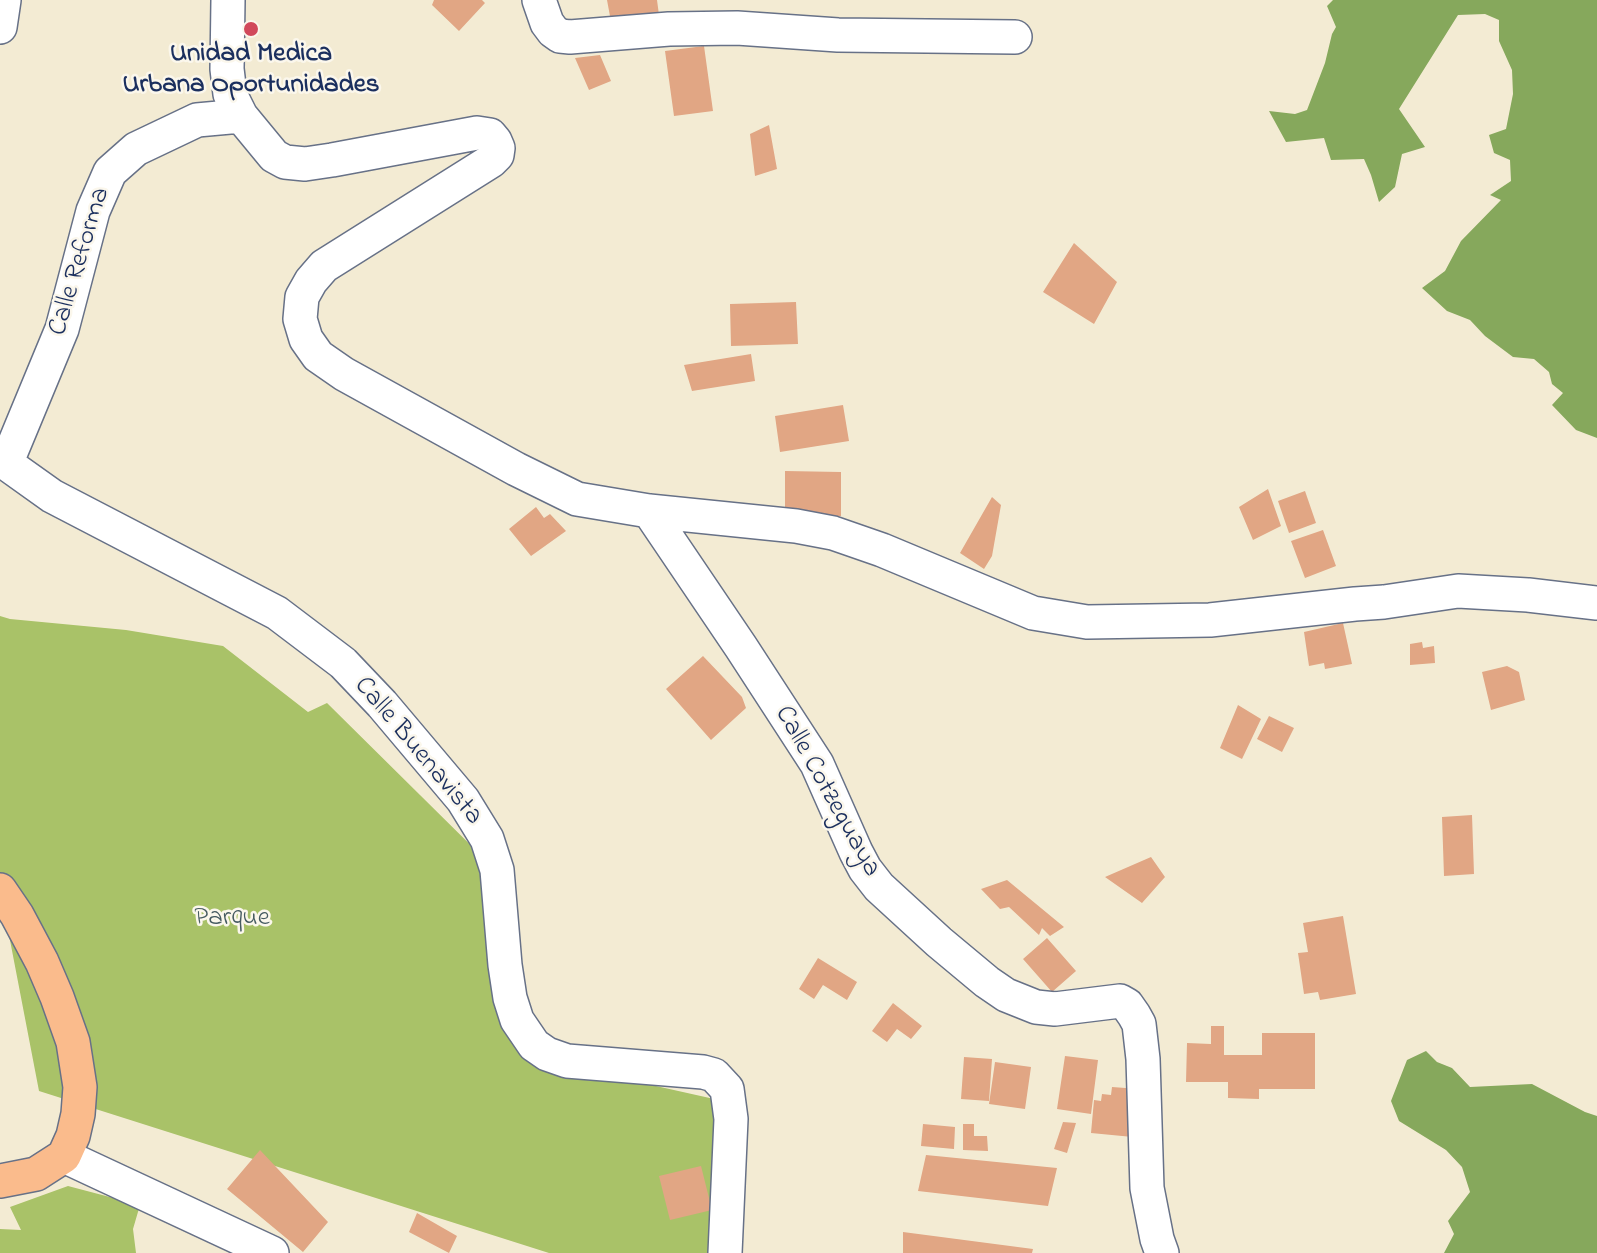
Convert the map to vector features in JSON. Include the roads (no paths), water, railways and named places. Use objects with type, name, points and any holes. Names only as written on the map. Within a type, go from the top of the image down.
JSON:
[{"type":"main road","points":[[0,890],[17,915],[42,962],[73,1042],[80,1087],[78,1114],[73,1136],[64,1156],[36,1174],[0,1181]]},
{"type":"street","points":[[0,27],[4,0]]},
{"type":"street","points":[[228,0],[227,69],[230,94],[241,116],[274,156],[285,162],[305,164],[477,133],[490,135],[498,147],[497,155],[491,161],[324,266],[302,297],[300,319],[306,339],[318,356],[344,374],[577,499],[650,511],[833,532],[1033,613],[1087,622],[1210,620],[1384,602],[1458,591],[1528,595],[1597,603]]},
{"type":"street","points":[[539,0],[547,23],[560,36],[587,36],[653,29],[737,28],[838,35],[1015,37]]},
{"type":"street","name":"Calle Reforma","points":[[3,462],[62,329],[93,211],[110,172],[136,149],[197,120],[241,116]]},
{"type":"street","name":"Calle Buenavista","points":[[3,462],[61,501],[277,613],[343,663],[382,705],[463,800],[487,839],[497,870],[510,998],[517,1020],[534,1045],[547,1054],[567,1061],[703,1072],[714,1075],[727,1089],[731,1119],[725,1253]]},
{"type":"street","name":"Calle Cotzeguaya","points":[[650,511],[817,764],[856,852],[865,869],[879,887],[955,956],[1006,995],[1036,1007],[1055,1010],[1120,1001],[1127,1005],[1134,1015],[1139,1024],[1143,1059],[1147,1188],[1162,1253]]},
{"type":"street","points":[[64,1156],[272,1253]]},
{"type":"place","name":"Unidad Medica Urbana Oportunidades","points":[[251,29]]},
{"type":"park label","name":"Parque","points":[[232,920]]}]
